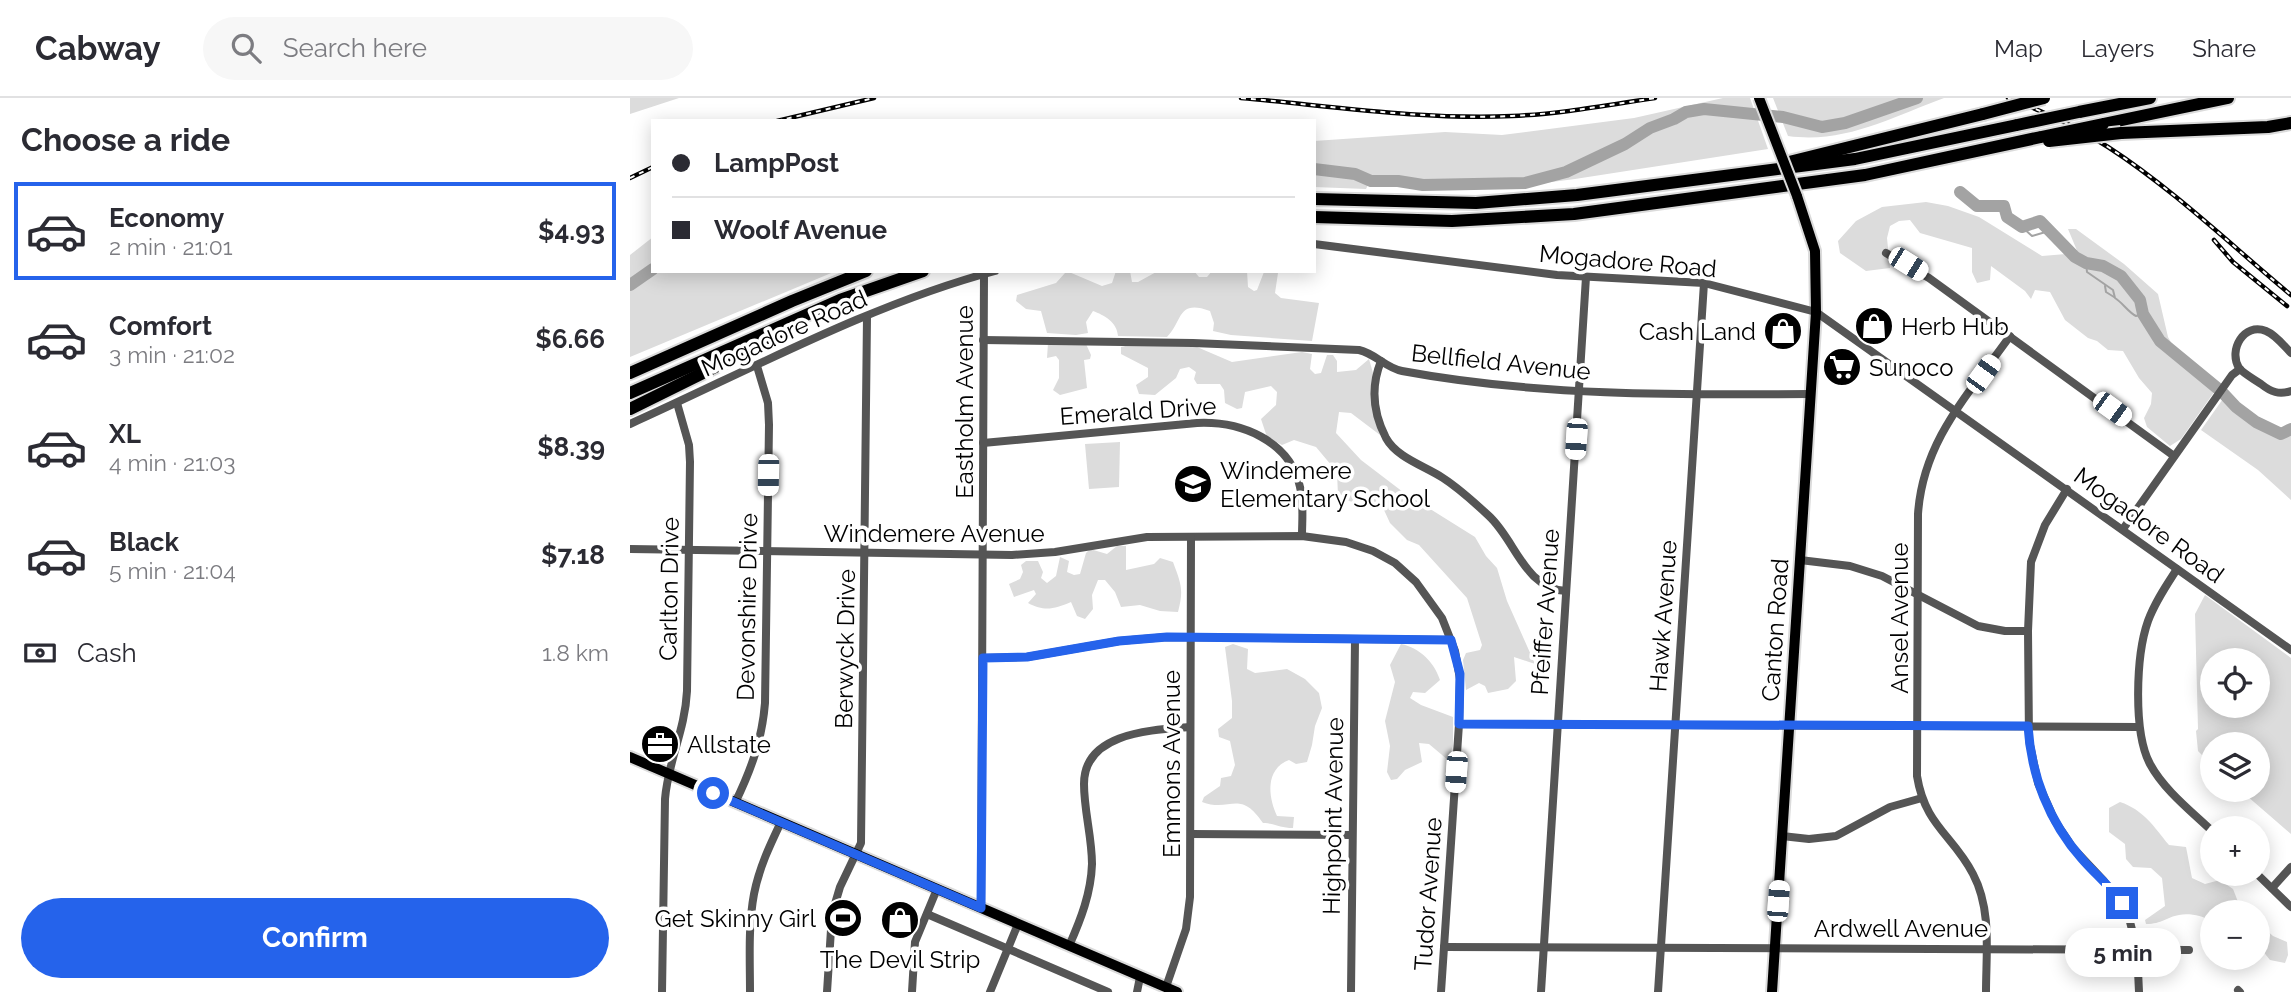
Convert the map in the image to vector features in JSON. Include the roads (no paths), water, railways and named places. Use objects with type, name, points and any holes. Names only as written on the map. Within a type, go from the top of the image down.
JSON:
[{"type":"highway","points":[[1731,177],[2044,98]]},
{"type":"highway","points":[[1316,199],[1476,202],[1577,195],[1731,177],[1855,159],[2150,98]]},
{"type":"highway","points":[[2045,139],[2228,98]]},
{"type":"highway","points":[[1316,217],[1452,221],[1574,214],[1865,174],[2045,139],[2267,127],[2291,123]]},
{"type":"highway","points":[[630,373],[804,295],[861,273]]},
{"type":"highway","points":[[630,393],[840,300],[917,273]]},
{"type":"highway","points":[[630,409],[779,337],[840,300]]},
{"type":"highway","points":[[630,366],[702,341]]},
{"type":"main road","name":"Canton Road","points":[[1759,98],[1815,251],[1816,312],[1772,992]]},
{"type":"main road","points":[[630,757],[1171,990]]},
{"type":"street","name":"Mogadore Road","points":[[1316,244],[1498,268],[1586,277],[1704,284],[1816,312],[2291,650]]},
{"type":"street","points":[[1886,253],[1929,278],[2174,456]]},
{"type":"street","name":"Mogadore Road","points":[[630,424],[867,317],[932,291],[988,273]]},
{"type":"street","name":"Eastholm Avenue","points":[[981,908],[984,274]]},
{"type":"street","name":"Pfeiffer Avenue","points":[[1541,992],[1586,277]]},
{"type":"street","name":"Hawk Avenue","points":[[1658,992],[1704,284]]},
{"type":"street","name":"Berwyck Drive","points":[[827,992],[832,914],[840,887],[861,843],[867,317]]},
{"type":"street","points":[[2291,353],[2267,331],[2251,331],[2236,345],[2240,369],[2273,392],[2291,391]]},
{"type":"street","name":"Ansel Avenue","points":[[1986,992],[1985,912],[1978,885],[1963,858],[1932,820],[1922,798],[1917,776],[1919,506],[1923,477],[1938,439],[2010,336]]},
{"type":"street","name":"Bellfield Avenue","points":[[984,340],[1192,343],[1359,351],[1369,353],[1399,370],[1579,392],[1811,394]]},
{"type":"street","points":[[1381,361],[1375,380],[1374,399],[1389,444],[1471,499],[1503,531],[1537,581],[1548,588],[1566,591]]},
{"type":"street","name":"Devonshire Drive","points":[[735,803],[755,757],[764,714],[768,409],[757,366]]},
{"type":"street","points":[[2123,530],[2227,382],[2240,369]]},
{"type":"street","name":"Carlton Drive","points":[[662,992],[667,774],[681,734],[686,708],[689,445],[677,403]]},
{"type":"street","name":"Emerald Drive","points":[[983,443],[1197,423],[1224,423],[1240,427],[1267,440],[1291,463],[1302,496],[1302,536]]},
{"type":"street","points":[[2067,489],[2045,525],[2034,551],[2030,573],[2028,726],[2038,783],[2049,810],[2073,848],[2122,903],[2133,925],[2139,992]]},
{"type":"street","name":"Windemere Avenue","points":[[630,549],[982,555],[1055,552],[1147,537],[1302,536],[1357,544],[1398,566]]},
{"type":"street","name":"Emmons Avenue","points":[[1171,990],[1188,918],[1191,834],[1191,537]]},
{"type":"street","points":[[1800,560],[1828,562],[1866,570],[1973,624],[1994,629],[2028,631]]},
{"type":"street","name":"Tudor Avenue","points":[[1398,566],[1430,598],[1442,618],[1460,674],[1441,992]]},
{"type":"street","points":[[2177,569],[2154,607],[2143,639],[2139,727],[2145,752],[2156,774],[2200,819]]},
{"type":"street","points":[[983,658],[1041,656],[1135,639],[1190,637],[1451,640]]},
{"type":"street","name":"Highpoint Avenue","points":[[1351,992],[1355,640]]},
{"type":"street","points":[[1459,724],[2139,727]]},
{"type":"street","points":[[1069,946],[1087,901],[1090,882],[1091,847],[1084,782],[1089,761],[1101,747],[1112,741],[1150,731],[1190,727]]},
{"type":"street","points":[[1782,836],[1809,839],[1836,836],[1890,807],[1922,798]]},
{"type":"street","points":[[750,992],[754,892],[764,859],[781,822]]},
{"type":"street","points":[[1191,834],[1352,835]]},
{"type":"street","points":[[2291,867],[2272,888],[2291,907]]},
{"type":"street","points":[[912,992],[915,942],[937,889]]},
{"type":"street","points":[[927,914],[1108,992]]},
{"type":"street","points":[[990,992],[1018,924]]},
{"type":"street","name":"Ardwell Avenue","points":[[1444,947],[2189,950]]},
{"type":"street","points":[[1137,992],[1140,977]]},
{"type":"waterway","points":[[1316,169],[1355,174],[1371,181],[1423,185],[1525,183],[1566,172],[1686,112],[1704,109],[1783,117],[1822,127],[1845,123],[1917,98]]},
{"type":"waterway","points":[[1960,192],[1977,206],[2004,206],[2007,217],[2022,227],[2040,221],[2075,257],[2086,263],[2103,266],[2121,276],[2140,300],[2143,314],[2160,341],[2256,422],[2281,434],[2291,429]]},
{"type":"waterway","points":[[2022,227],[2032,236],[2049,231]]},
{"type":"waterway","points":[[2086,263],[2087,272],[2113,290],[2115,298],[2130,312],[2136,316],[2143,314]]},
{"type":"waterway","points":[[630,285],[651,270]]},
{"type":"waterway","points":[[2105,286],[2106,292],[2114,297]]},
{"type":"railway","points":[[785,119],[874,98]]},
{"type":"railway","points":[[1241,98],[1376,112],[1478,117],[1548,113],[1655,98]]},
{"type":"railway","points":[[2008,98],[2072,126],[2132,163],[2179,199],[2291,295]]},
{"type":"railway","points":[[630,178],[651,168]]},
{"type":"railway","points":[[2214,240],[2233,262],[2287,306]]},
{"type":"place","name":"Herb Hub","points":[[1874,326]]},
{"type":"place","name":"Cash Land","points":[[1783,331]]},
{"type":"place","name":"Sunoco","points":[[1842,367]]},
{"type":"place","name":"Windemere Elementary School","points":[[1193,484]]},
{"type":"place","name":"Allstate","points":[[660,744]]},
{"type":"place","name":"Get Skinny Girl","points":[[843,918]]},
{"type":"place","name":"The Devil Strip","points":[[900,920]]}]
